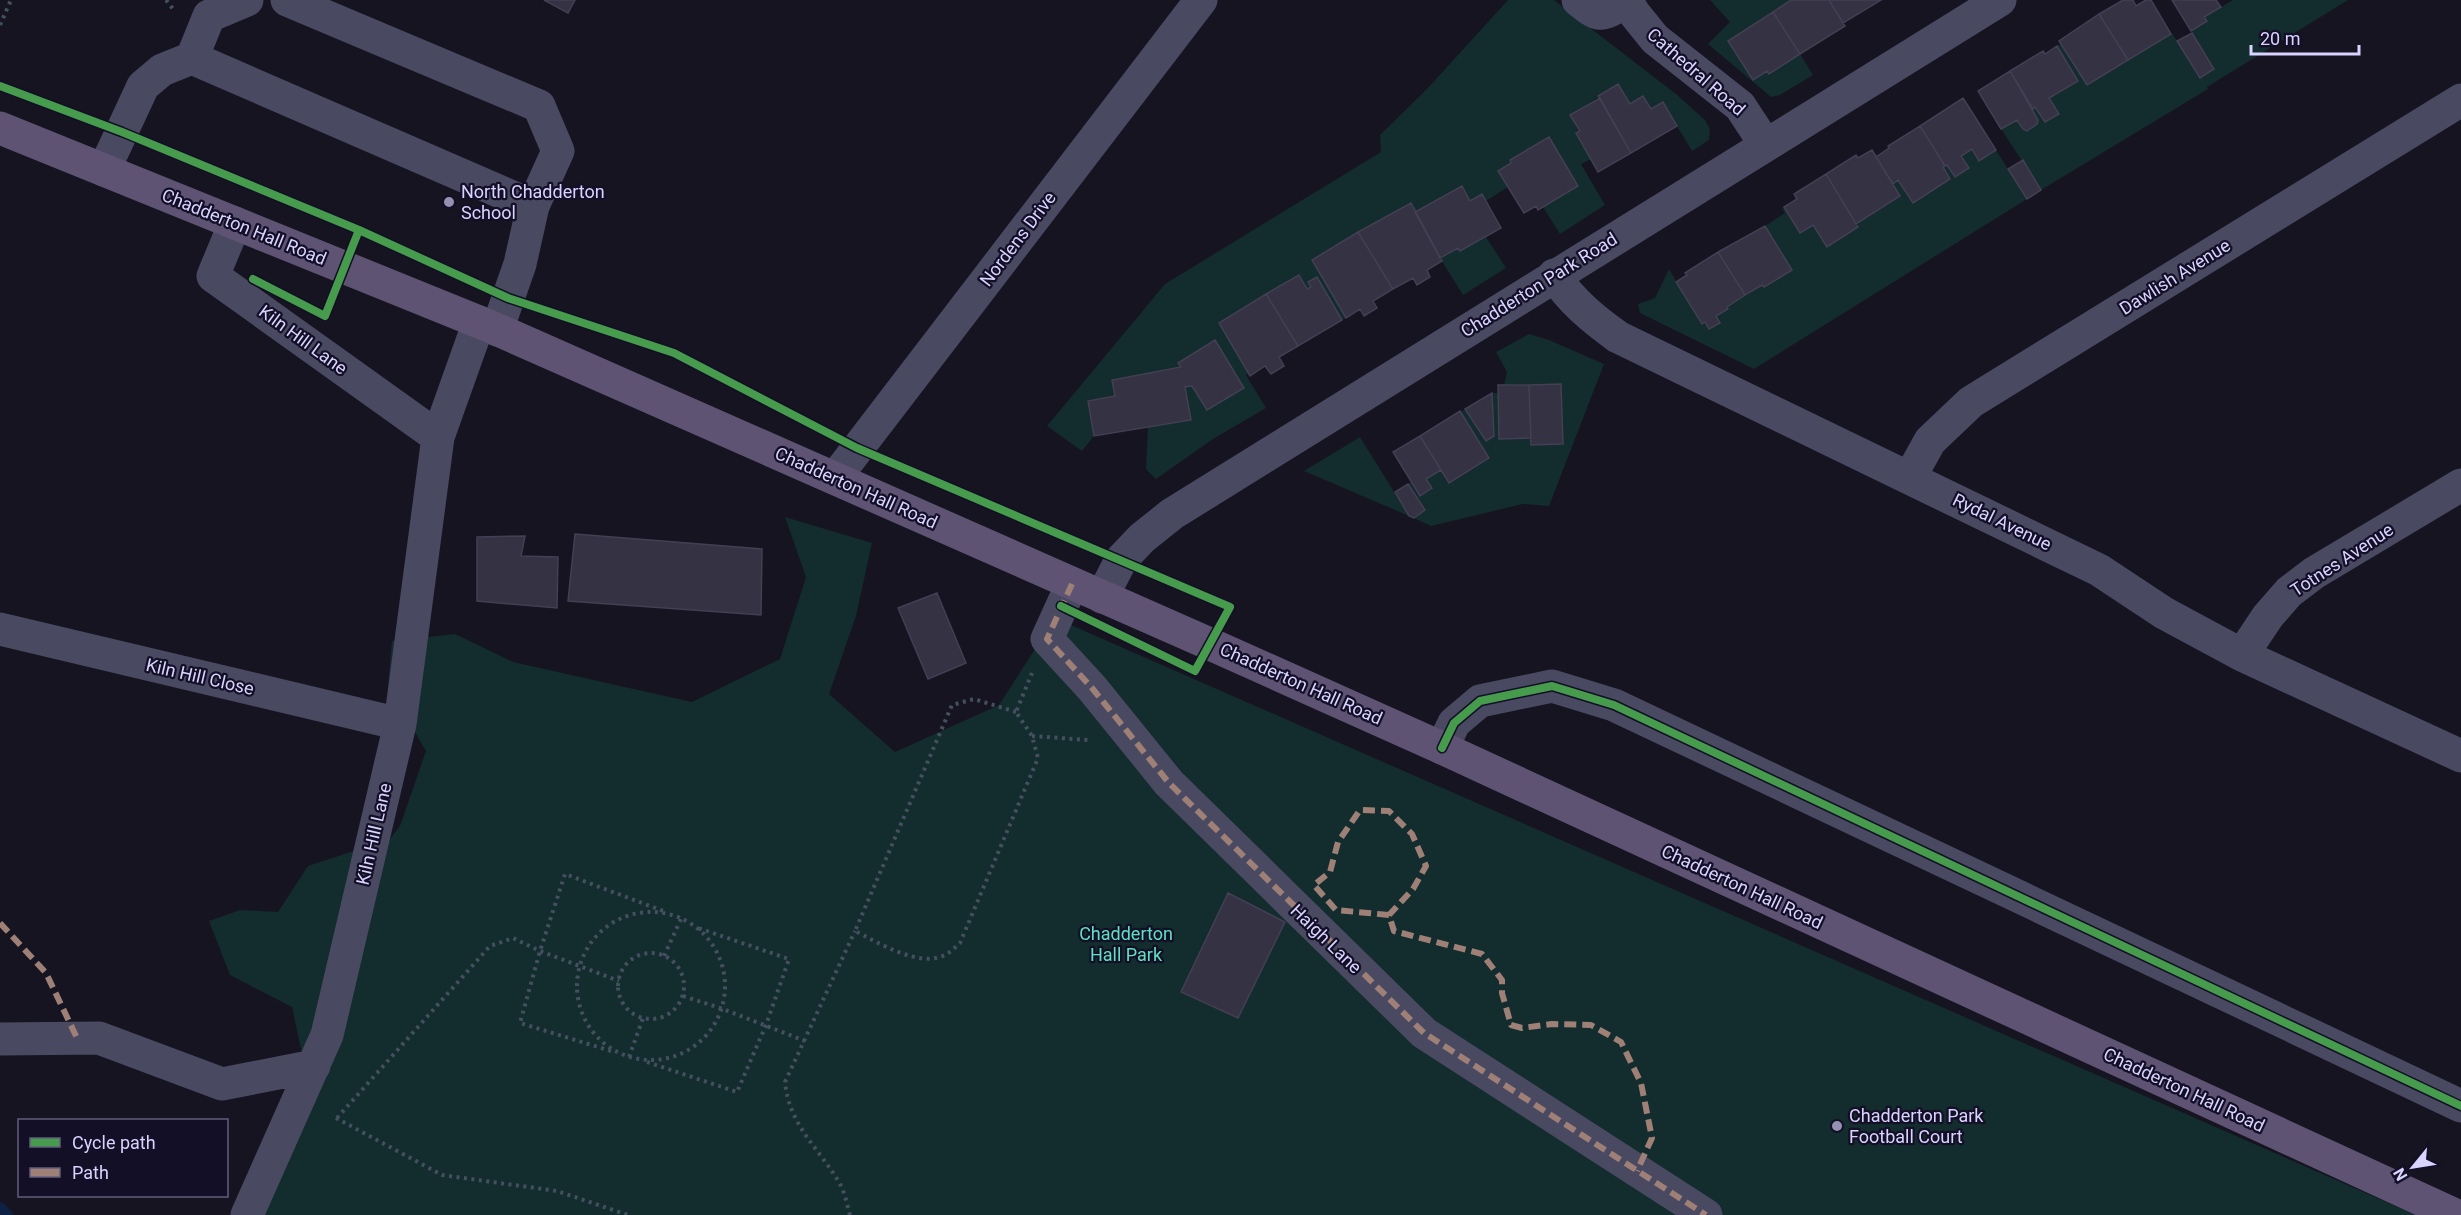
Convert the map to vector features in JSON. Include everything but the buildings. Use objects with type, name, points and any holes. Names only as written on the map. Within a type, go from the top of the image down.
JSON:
[{"type":"main road","name":"Chadderton Hall Road","points":[[0,128],[488,326],[835,478],[1442,748],[2455,1215]]},
{"type":"street","points":[[192,58],[209,16],[247,0]]},
{"type":"street","name":"Kiln Hill Lane","points":[[247,1215],[327,1035],[400,724],[438,437],[488,326],[520,264],[533,206],[558,151],[539,106],[287,0]]},
{"type":"street","name":"Nordens Drive","points":[[835,478],[1201,0]]},
{"type":"street","points":[[1578,0],[1594,14],[1605,14],[1626,0]]},
{"type":"street","name":"Cathedral Road","points":[[1626,0],[1655,39],[1740,106],[1765,144]]},
{"type":"street","name":"Chadderton Park Road","points":[[1102,597],[1121,560],[1142,538],[1172,513],[2000,0]]},
{"type":"street","points":[[104,170],[143,86],[162,70],[192,58],[533,206]]},
{"type":"street","name":"Dawlish Avenue","points":[[1910,477],[1930,441],[1971,402],[2461,100]]},
{"type":"street","name":"Kiln Hill Lane","points":[[235,223],[213,276],[438,437]]},
{"type":"street","name":"Rydal Avenue","points":[[1554,275],[1563,290],[1589,315],[1618,337],[2099,570],[2164,613],[2242,655],[2461,756]]},
{"type":"street","name":"Totnes Avenue","points":[[2242,655],[2268,616],[2289,592],[2314,573],[2461,484]]},
{"type":"street","points":[[1047,639],[1072,584]]},
{"type":"street","name":"Kiln Hill Close","points":[[0,630],[400,724]]},
{"type":"street","name":"Haigh Lane","points":[[1047,639],[1092,688],[1169,783],[1276,891],[1424,1033],[1706,1215]]},
{"type":"street","points":[[1442,748],[1454,723],[1480,701],[1552,686],[1614,705],[2461,1106]]},
{"type":"street","points":[[0,1039],[99,1038],[222,1084],[314,1066]]},
{"type":"path","points":[[0,25],[11,0]]},
{"type":"path","points":[[1016,712],[1047,639]]},
{"type":"path","points":[[850,1215],[841,1185],[811,1145],[787,1100],[785,1082],[855,931],[951,705],[974,699],[1016,712],[1032,736],[1038,758],[960,943],[945,956],[920,959],[855,931]]},
{"type":"path","points":[[1032,736],[1136,743]]},
{"type":"path","points":[[565,874],[672,914],[698,928],[789,959],[766,1025],[737,1092],[520,1023],[565,874]]},
{"type":"path","points":[[614,1053],[590,1030],[576,1000],[578,966],[591,940],[614,921],[642,911],[672,914]]},
{"type":"path","points":[[664,956],[681,919]]},
{"type":"path","points":[[646,1062],[679,1056],[706,1038],[723,1009],[726,979],[717,950],[698,928]]},
{"type":"path","points":[[337,1118],[490,946],[513,938],[618,981]]},
{"type":"path","points":[[654,953],[672,961],[683,976],[683,996],[671,1012],[653,1019],[643,1018],[634,1015],[621,1000],[618,981],[627,963],[635,958],[654,953]]},
{"type":"path","points":[[683,996],[805,1041]]},
{"type":"path","points":[[629,1057],[643,1018]]},
{"type":"path","points":[[298,1101],[337,1118],[442,1175],[557,1191],[628,1215]]},
{"type":"green space","points":[[1508,0],[1554,0],[1676,94],[1705,120],[1710,129],[1709,140],[1692,151],[1677,126],[1651,109],[1643,96],[1630,104],[1618,84],[1571,115],[1591,159],[1581,164],[1605,205],[1560,234],[1543,207],[1578,186],[1549,137],[1510,160],[1508,187],[1486,201],[1482,194],[1470,201],[1415,212],[1410,203],[1312,260],[1346,318],[1342,320],[1317,278],[1309,282],[1311,287],[1307,289],[1299,275],[1219,323],[1249,373],[1246,375],[1266,408],[1213,439],[1156,479],[1146,469],[1148,427],[1191,420],[1185,387],[1192,386],[1207,409],[1244,388],[1215,340],[1179,363],[1181,367],[1112,380],[1115,396],[1088,401],[1094,436],[1082,451],[1047,426],[1165,284],[1381,152],[1380,135],[1427,89]]},
{"type":"green space","points":[[1710,0],[1791,0],[1729,41],[1753,80],[1767,71],[1769,74],[1800,54],[1813,75],[1780,95],[1771,97],[1708,44],[1730,22]]},
{"type":"green space","points":[[2233,0],[2348,0],[2207,87],[2208,89],[2041,190],[2001,129],[2017,120],[2026,131],[2037,124],[2038,120],[2031,110],[2035,107],[2045,122],[2058,114],[2049,98],[2078,80],[2057,46],[2061,44],[2087,85],[2172,33],[2201,78],[2214,69],[2191,31],[2206,21],[2204,17]]},
{"type":"green space","points":[[1972,149],[1979,161],[1996,150],[2027,199],[1754,369],[1640,313],[1638,304],[1655,298],[1669,269],[1701,324],[1705,322],[1709,329],[1719,323],[1716,316],[1728,309],[1727,307],[1762,285],[1764,287],[1792,270],[1765,226],[1785,213],[1782,208],[1784,207],[1800,233],[1813,225],[1827,247],[1858,227],[1856,224],[1900,197],[1893,184],[1898,180],[1913,202],[1950,179],[1943,167],[1947,165],[1969,168],[1961,156]]},
{"type":"green space","points":[[1486,237],[1506,268],[1463,295],[1440,258],[1458,248],[1460,251]]},
{"type":"green space","points":[[1529,334],[1549,340],[1604,364],[1549,506],[1523,504],[1431,526],[1414,518],[1425,510],[1408,484],[1411,482],[1420,496],[1432,488],[1426,479],[1441,470],[1450,483],[1489,459],[1461,412],[1465,409],[1486,441],[1492,393],[1498,393],[1499,438],[1531,438],[1532,445],[1563,444],[1561,384],[1504,385],[1507,372],[1496,352]]},
{"type":"green space","points":[[1360,437],[1409,516],[1304,471]]},
{"type":"green space","name":"Chadderton Hall Park","points":[[785,517],[872,543],[856,616],[829,694],[895,752],[999,705],[1055,618],[2416,1215],[240,1215],[307,1077],[292,1007],[230,975],[209,921],[240,910],[278,912],[308,866],[390,839],[400,826],[426,751],[388,686],[392,641],[455,634],[513,662],[692,702],[780,659],[806,577]]},
{"type":"waterway","points":[[0,1207],[8,1215]]},
{"type":"marked path","points":[[1072,584],[1047,639],[1092,688],[1169,783],[1424,1033],[1706,1215]]},
{"type":"marked path","points":[[1389,915],[1336,910],[1314,885],[1330,872],[1338,842],[1360,810],[1389,811],[1412,834],[1426,866],[1413,889],[1389,915],[1394,931],[1482,954],[1502,980],[1502,993],[1511,1025],[1522,1028],[1552,1024],[1591,1025],[1621,1042],[1641,1083],[1652,1138],[1637,1171]]},
{"type":"marked path","points":[[0,923],[46,973],[77,1038]]},
{"type":"cycle path","points":[[0,86],[122,132],[359,230],[508,298],[674,353],[857,448],[1230,607],[1195,671],[1061,606]]},
{"type":"cycle path","points":[[253,279],[325,316],[359,230]]},
{"type":"cycle path","points":[[1442,748],[1454,723],[1480,701],[1552,686],[1614,705],[2461,1106]]},
{"type":"place","name":"North Chadderton School","points":[[449,202]]},
{"type":"place","name":"Chadderton Park Football Court","points":[[1837,1126]]}]
